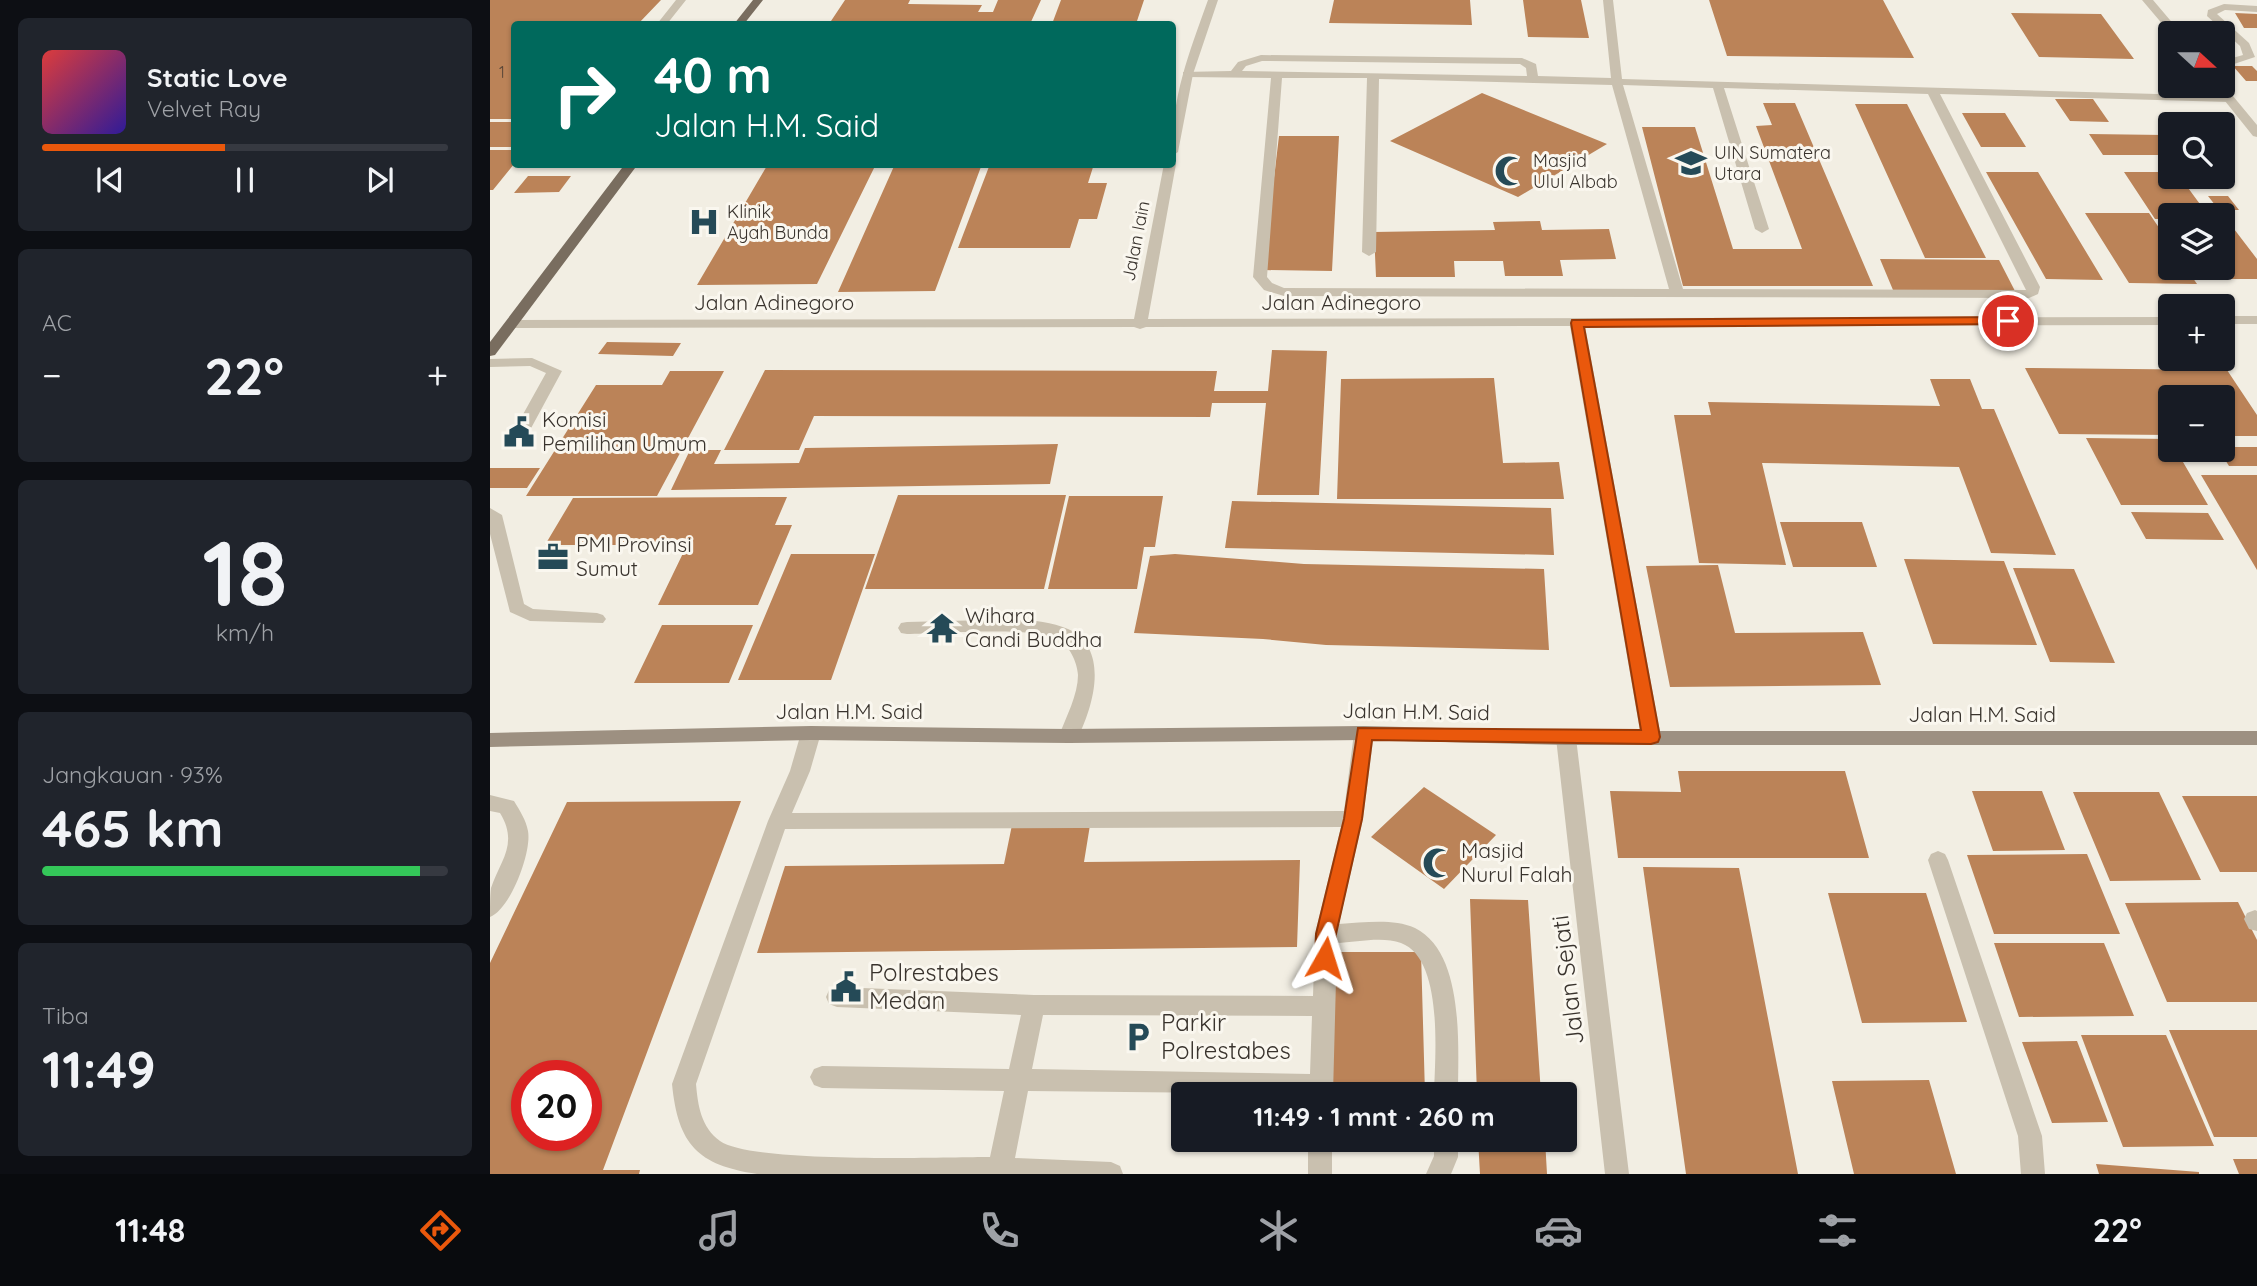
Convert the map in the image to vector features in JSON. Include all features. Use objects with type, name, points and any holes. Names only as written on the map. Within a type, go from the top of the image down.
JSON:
[{"type":"main road","points":[[741,21],[758,0]]},
{"type":"main road","points":[[490,352],[629,168]]},
{"type":"street","points":[[664,21],[681,0]]},
{"type":"street","points":[[1176,131],[1187,74],[1213,0]]},
{"type":"street","points":[[1608,0],[1617,83],[1677,291]]},
{"type":"street","points":[[2147,0],[2165,21]]},
{"type":"street","points":[[2235,61],[2249,57],[2251,45],[2212,16],[2212,12],[2224,7],[2257,9]]},
{"type":"street","points":[[1234,74],[1242,64],[1261,58],[1522,61],[1532,66],[1533,81]]},
{"type":"street","points":[[1187,74],[1373,75],[2229,99],[2257,133]]},
{"type":"street","points":[[1276,74],[1260,277],[1264,285],[1284,292],[1677,291],[2023,295],[2033,291],[1933,92]]},
{"type":"street","points":[[1369,251],[1373,75]]},
{"type":"street","points":[[1718,86],[1762,229]]},
{"type":"street","name":"Jalan Iain","points":[[1140,325],[1169,168]]},
{"type":"street","points":[[2235,320],[2257,320]]},
{"type":"street","name":"Jalan Adinegoro","points":[[512,324],[1140,325],[2158,321]]},
{"type":"street","points":[[1577,323],[1651,737]]},
{"type":"street","points":[[490,363],[532,362],[555,371],[515,443]]},
{"type":"street","points":[[490,513],[494,515],[516,608],[530,615],[597,619]]},
{"type":"street","points":[[907,628],[1031,628],[1063,634],[1074,644],[1085,664],[1087,676],[1069,736]]},
{"type":"street","points":[[811,733],[800,771],[778,821],[684,1084],[686,1114],[700,1139],[718,1153],[742,1164],[805,1171],[1000,1169],[1111,1174]]},
{"type":"street","name":"Jalan H.M. Said","points":[[490,740],[811,733],[1069,736],[1364,733],[1566,738],[2257,738]]},
{"type":"street","points":[[1321,1082],[1326,934],[1353,819],[1364,733]]},
{"type":"street","name":"Jalan Sejati","points":[[1566,738],[1617,1174]]},
{"type":"street","points":[[490,803],[507,807],[520,829],[516,859],[490,908]]},
{"type":"street","points":[[778,821],[1353,819]]},
{"type":"street","points":[[1938,860],[2030,1136],[2033,1174]]},
{"type":"street","points":[[1326,934],[1407,935],[1426,950],[1435,962],[1443,998],[1446,1082]]},
{"type":"street","points":[[837,997],[1034,1005],[1322,1006]]},
{"type":"street","points":[[1000,1169],[1034,1005]]},
{"type":"street","points":[[822,1077],[1171,1086]]},
{"type":"street","points":[[1320,1152],[1320,1174]]},
{"type":"street","points":[[1438,1174],[1446,1152]]},
{"type":"building","points":[[490,0],[661,0],[641,21],[511,21],[511,119],[490,119]]},
{"type":"building","points":[[845,0],[910,0],[908,4],[982,5],[978,12],[993,12],[998,0],[1041,0],[1031,21],[831,21]]},
{"type":"building","points":[[1061,0],[1144,0],[1137,21],[1053,21]]},
{"type":"building","points":[[1334,0],[1470,0],[1472,25],[1329,23]]},
{"type":"building","points":[[1523,0],[1581,0],[1589,38],[1528,37]]},
{"type":"building","points":[[1709,0],[1883,0],[1914,58],[1727,56]]},
{"type":"building","points":[[2011,13],[2101,14],[2134,59],[2039,57]]},
{"type":"building","points":[[2235,13],[2257,14],[2257,28],[2244,28]]},
{"type":"building","points":[[2235,66],[2252,66],[2257,71],[2257,81],[2246,81]]},
{"type":"building","name":"Masjid Ulul Albab","points":[[1482,93],[1607,144],[1518,197],[1390,141]]},
{"type":"building","points":[[2055,99],[2093,99],[2109,122],[2070,121]]},
{"type":"building","points":[[1763,103],[1795,103],[1873,286],[1683,286],[1642,127],[1695,127],[1733,249],[1802,249],[1756,126],[1772,125]]},
{"type":"building","points":[[1855,104],[1907,104],[1986,258],[1925,258]]},
{"type":"building","points":[[1962,113],[2005,113],[2026,147],[1981,147]]},
{"type":"building","points":[[490,122],[511,122],[511,147],[490,147]]},
{"type":"building","points":[[2089,134],[2158,135],[2158,155],[2103,155]]},
{"type":"building","points":[[1279,136],[1339,136],[1332,271],[1263,270]]},
{"type":"building","points":[[490,150],[511,150],[511,168],[493,190],[490,190]]},
{"type":"building","points":[[766,168],[874,168],[817,284],[697,285]]},
{"type":"building","points":[[893,168],[981,168],[935,291],[838,292]]},
{"type":"building","points":[[988,168],[1093,168],[1088,183],[1107,183],[1097,219],[1079,219],[1070,248],[958,248]]},
{"type":"building","points":[[1986,172],[2038,172],[2103,280],[2046,279]]},
{"type":"building","points":[[2124,172],[2158,172],[2158,189],[2189,189],[2199,203],[2158,203],[2158,219],[2155,219]]},
{"type":"building","points":[[528,176],[571,176],[559,192],[514,193]]},
{"type":"building","points":[[2208,196],[2228,196],[2234,203],[2214,203]]},
{"type":"building","points":[[2085,213],[2149,213],[2158,226],[2158,280],[2194,280],[2197,284],[2129,283]]},
{"type":"building","points":[[1540,221],[1542,230],[1609,229],[1616,259],[1560,260],[1563,276],[1505,276],[1503,261],[1454,261],[1455,277],[1376,277],[1374,232],[1495,230],[1493,222]]},
{"type":"building","points":[[2235,230],[2257,259],[2257,279],[2235,279]]},
{"type":"building","points":[[1880,259],[1999,260],[2015,291],[1893,290]]},
{"type":"building","points":[[607,342],[681,343],[673,356],[598,354]]},
{"type":"building","points":[[1272,350],[1327,351],[1319,495],[1257,495],[1266,403],[1212,403],[1210,417],[814,416],[799,450],[724,450],[765,370],[1217,371],[1214,391],[1268,391]]},
{"type":"building","points":[[2025,368],[2228,371],[2257,415],[2257,436],[2235,436],[2235,385],[2158,385],[2158,435],[2059,434]]},
{"type":"building","points":[[670,371],[724,371],[657,496],[526,496],[596,385],[662,385]]},
{"type":"building","points":[[1494,378],[1503,463],[1559,462],[1564,499],[1337,499],[1341,379]]},
{"type":"building","points":[[1930,379],[1970,379],[1982,409],[1994,409],[2056,555],[1991,553],[1959,467],[1762,463],[1786,565],[1699,563],[1674,415],[1711,415],[1708,402],[1940,406]]},
{"type":"building","points":[[2086,438],[2158,439],[2158,462],[2183,462],[2208,505],[2121,505]]},
{"type":"building","points":[[1058,444],[1050,484],[671,490],[690,450],[721,450],[714,464],[799,463],[805,448]]},
{"type":"building","points":[[2235,447],[2257,447],[2257,466],[2229,466],[2226,462],[2235,462]]},
{"type":"building","points":[[490,468],[540,468],[527,488],[490,488]]},
{"type":"building","points":[[2201,475],[2257,475],[2257,570]]},
{"type":"building","points":[[898,495],[1066,495],[1044,589],[865,589]]},
{"type":"building","points":[[1069,496],[1163,496],[1155,547],[1144,547],[1137,589],[1048,589]]},
{"type":"building","points":[[787,497],[775,525],[792,525],[758,605],[658,605],[687,545],[545,545],[573,498]]},
{"type":"building","points":[[1232,501],[1551,508],[1554,555],[1225,548]]},
{"type":"building","points":[[2131,512],[2208,513],[2224,540],[2146,539]]},
{"type":"building","points":[[1780,522],[1862,522],[1877,567],[1793,567]]},
{"type":"building","points":[[791,554],[875,554],[831,680],[738,680]]},
{"type":"building","points":[[1175,554],[1304,564],[1544,569],[1549,650],[1326,645],[1134,633],[1150,556]]},
{"type":"building","points":[[1904,559],[2004,561],[2037,645],[1933,644]]},
{"type":"building","points":[[1718,565],[1735,633],[1863,632],[1881,685],[1670,687],[1646,566]]},
{"type":"building","points":[[2013,568],[2074,569],[2115,663],[2050,662]]},
{"type":"building","points":[[662,625],[753,625],[729,683],[634,683]]},
{"type":"building","points":[[1678,771],[1845,771],[1869,858],[1618,858],[1610,791],[1681,792]]},
{"type":"building","name":"Masjid Nurul Falah","points":[[1424,787],[1496,835],[1444,889],[1371,837]]},
{"type":"building","points":[[1972,791],[2042,791],[2065,850],[1993,851]]},
{"type":"building","points":[[2073,792],[2159,792],[2201,880],[2110,881]]},
{"type":"building","points":[[2182,796],[2257,796],[2257,872],[2220,872]]},
{"type":"building","points":[[741,801],[603,1170],[640,1170],[639,1174],[490,1174],[490,963],[567,802]]},
{"type":"building","points":[[1012,825],[1090,825],[1084,862],[1300,860],[1297,947],[757,953],[785,866],[1004,864]]},
{"type":"building","points":[[2087,854],[2120,934],[1994,934],[1967,855]]},
{"type":"building","points":[[1643,867],[1739,868],[1798,1174],[1686,1174]]},
{"type":"building","points":[[1828,893],[1926,893],[1967,1022],[1862,1023]]},
{"type":"building","points":[[1470,899],[1528,900],[1540,1082],[1477,1082]]},
{"type":"building","points":[[2238,902],[2257,940],[2257,1002],[2167,1002],[2125,903]]},
{"type":"building","points":[[1994,943],[2104,943],[2134,1016],[2019,1017]]},
{"type":"building","points":[[1328,952],[1421,952],[1425,1082],[1324,1082]]},
{"type":"building","points":[[2169,1030],[2257,1030],[2257,1137],[2214,1137]]},
{"type":"building","points":[[2081,1035],[2166,1035],[2214,1146],[2123,1147]]},
{"type":"building","points":[[2077,1041],[2108,1122],[2052,1123],[2022,1042]]},
{"type":"building","points":[[1929,1080],[1956,1174],[1854,1174],[1832,1081]]},
{"type":"building","points":[[1479,1152],[1546,1152],[1547,1174],[1480,1174]]},
{"type":"building","points":[[2233,1159],[2257,1159],[2257,1174],[2239,1174]]},
{"type":"building","points":[[2096,1164],[2199,1172],[2199,1174],[2099,1174]]},
{"type":"place","name":"UIN Sumatera Utara","points":[[1691,163]]},
{"type":"place","name":"Masjid Ulul Albab","points":[[1510,171]]},
{"type":"place","name":"Klinik Ayah Bunda","points":[[704,222]]},
{"type":"place","name":"Komisi Pemilihan Umum","points":[[519,432]]},
{"type":"place","name":"PMI Provinsi Sumut","points":[[553,557]]},
{"type":"place","name":"Wihara Candi Buddha","points":[[942,628]]},
{"type":"place","name":"Masjid Nurul Falah","points":[[1438,863]]},
{"type":"place","name":"Polrestabes Medan","points":[[846,987]]},
{"type":"place","name":"Parkir Polrestabes","points":[[1138,1037]]},
{"type":"route","points":[[1325,958],[1326,934],[1353,819],[1364,733],[1566,738],[1651,737],[1577,323],[2008,321]]}]
